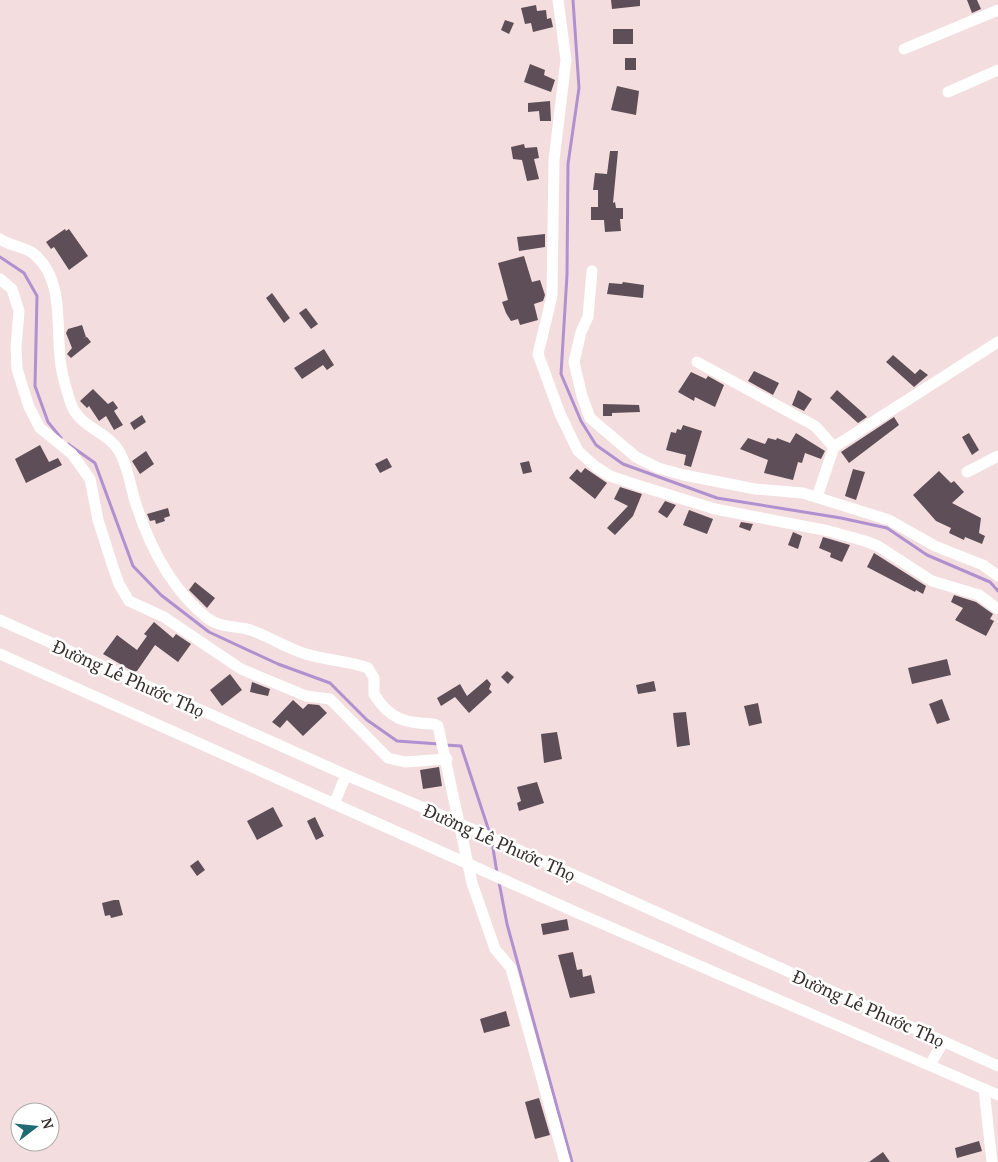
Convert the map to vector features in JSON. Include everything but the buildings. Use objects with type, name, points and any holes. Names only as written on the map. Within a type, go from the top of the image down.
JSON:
[{"type":"street","points":[[558,0],[566,60],[554,160],[552,296],[538,354],[560,414],[578,451],[596,467],[610,476],[637,485],[715,509],[829,531],[866,541],[886,551],[932,581],[979,595],[998,609]]},
{"type":"street","points":[[904,49],[998,10]]},
{"type":"street","points":[[948,92],[998,70]]},
{"type":"street","points":[[0,239],[14,247],[32,252],[47,270],[57,302],[61,371],[72,407],[88,426],[118,449],[154,552],[167,575],[180,592],[216,623],[265,635],[306,654],[368,668],[374,678],[374,694],[388,711],[403,722],[436,724],[446,756],[472,883],[495,949],[511,968],[565,1162]]},
{"type":"street","points":[[592,271],[588,318],[580,332],[574,362],[582,396],[590,418],[636,457],[658,468],[724,484],[803,493],[817,497],[898,524],[935,546],[983,565],[998,576]]},
{"type":"street","points":[[0,279],[12,289],[20,311],[16,347],[17,370],[28,407],[40,428],[72,454],[90,479],[98,520],[112,564],[119,584],[129,601],[171,622],[241,669],[306,696],[330,699],[388,758],[405,762],[446,756]]},
{"type":"street","points":[[817,497],[834,447],[998,342]]},
{"type":"street","points":[[697,362],[815,426],[834,447]]},
{"type":"street","points":[[967,472],[998,456]]},
{"type":"street","name":"Đường Lê Phước Thọ","points":[[0,620],[346,775],[443,816],[998,1066]]},
{"type":"street","name":"Đường Lê Phước Thọ","points":[[0,654],[580,914],[998,1096]]},
{"type":"street","points":[[334,804],[346,775]]},
{"type":"street","points":[[930,1065],[943,1042]]},
{"type":"street","points":[[984,1089],[992,1162]]},
{"type":"waterway","points":[[573,0],[579,88],[568,164],[567,275],[561,374],[581,421],[596,445],[623,464],[717,498],[841,518],[887,528],[927,555],[990,582],[998,591]]},
{"type":"waterway","points":[[0,257],[24,273],[37,296],[35,386],[48,422],[61,438]]},
{"type":"waterway","points":[[68,444],[95,463],[133,566],[161,595],[209,632],[278,664],[330,683],[367,720],[397,741],[439,744]]},
{"type":"waterway","points":[[445,745],[461,746],[490,834]]},
{"type":"waterway","points":[[492,842],[497,873]]},
{"type":"waterway","points":[[499,882],[507,924],[572,1162]]}]
